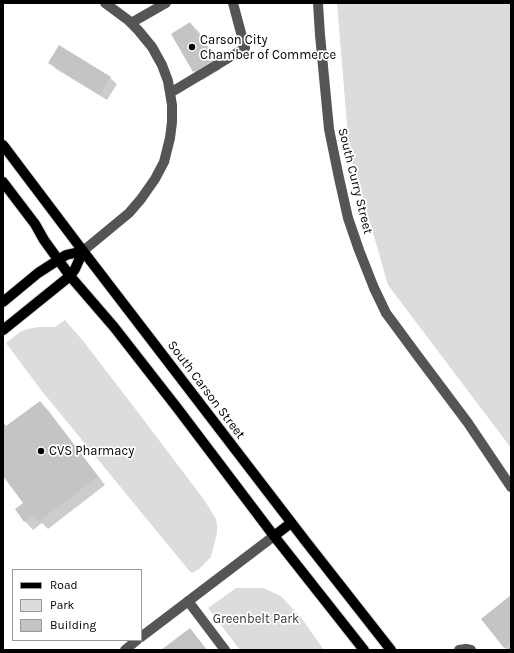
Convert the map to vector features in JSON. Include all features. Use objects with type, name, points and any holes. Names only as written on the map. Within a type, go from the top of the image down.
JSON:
[{"type":"main road","name":"South Carson Street","points":[[3,145],[83,252],[291,523],[391,650]]},
{"type":"main road","points":[[3,182],[35,224],[44,240],[70,276],[124,339],[274,536],[364,650]]},
{"type":"main road","points":[[3,302],[38,273],[66,255],[83,252]]},
{"type":"main road","points":[[3,330],[70,276],[83,252]]},
{"type":"main road","points":[[274,536],[291,523]]},
{"type":"street","points":[[83,252],[129,213],[155,179],[164,162],[172,122],[168,81],[159,59],[152,47],[138,30],[105,3]]},
{"type":"street","points":[[131,23],[166,3]]},
{"type":"street","points":[[170,93],[245,48],[233,3]]},
{"type":"street","name":"South Curry Street","points":[[318,3],[329,129],[348,218],[374,288],[386,313],[468,423],[511,486]]},
{"type":"street","points":[[142,636],[274,536]]},
{"type":"street","points":[[188,601],[225,650]]},
{"type":"street","points":[[125,650],[137,641]]},
{"type":"street","points":[[459,650],[471,650]]},
{"type":"green space","points":[[337,3],[511,3],[511,448],[388,285],[349,149]]},
{"type":"green space","points":[[65,320],[84,342],[140,415],[205,501],[216,519],[217,533],[211,557],[194,572],[191,573],[41,390],[6,343],[20,332],[27,329],[55,327]]},
{"type":"green space","name":"Greenbelt Park","points":[[236,588],[264,588],[282,597],[302,619],[324,650],[240,650],[208,608]]},
{"type":"building","name":"Carson City Chamber of Commerce","points":[[190,22],[213,60],[193,72],[171,34]]},
{"type":"building","points":[[59,45],[111,77],[100,95],[48,63]]},
{"type":"building","name":"CVS Pharmacy","points":[[40,401],[98,477],[39,521],[33,515],[24,522],[15,509],[23,503],[3,476],[3,422],[6,426]]},
{"type":"building","points":[[511,595],[511,642],[504,648],[481,619]]},
{"type":"building","points":[[190,628],[207,650],[161,650]]},
{"type":"place","name":"Carson City Chamber of Commerce","points":[[192,47]]},
{"type":"place","name":"CVS Pharmacy","points":[[41,451]]}]
